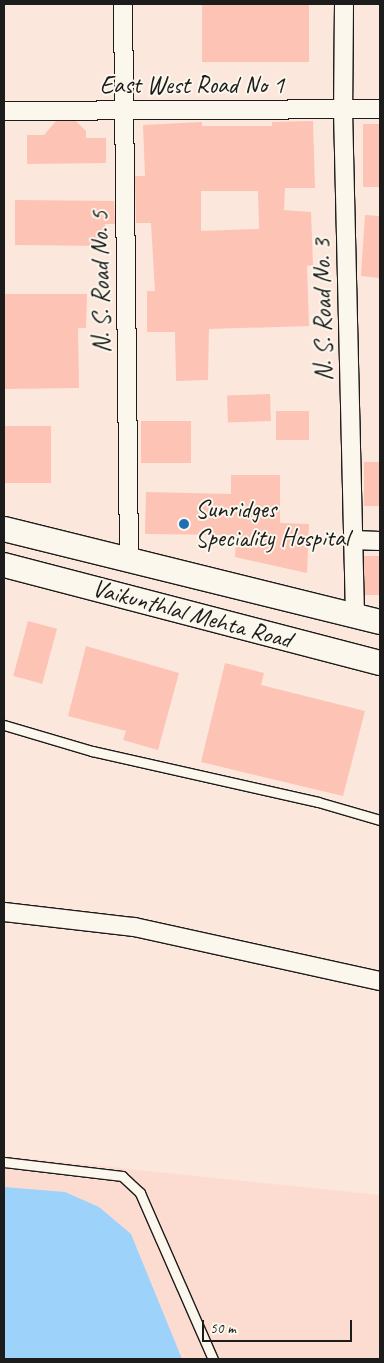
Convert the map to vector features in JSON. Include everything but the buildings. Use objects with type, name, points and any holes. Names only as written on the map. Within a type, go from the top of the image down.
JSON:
[{"type":"main road","name":"Vaikunthlal Mehta Road","points":[[4,529],[380,622]]},
{"type":"main road","name":"Vaikunthlal Mehta Road","points":[[4,565],[380,662]]},
{"type":"street","name":"N. S. Road No. 5","points":[[123,4],[129,560]]},
{"type":"street","name":"N. S. Road No. 3","points":[[344,4],[343,110],[355,615]]},
{"type":"street","name":"East West Road No 1","points":[[4,111],[380,109]]},
{"type":"street","points":[[353,540],[380,541]]},
{"type":"street","points":[[4,912],[134,927],[380,981]]},
{"type":"lane","points":[[4,725],[92,751],[318,802],[380,820]]},
{"type":"lane","points":[[4,1162],[122,1176],[140,1194],[213,1359]]},
{"type":"shaded area","points":[[4,1156],[380,1195],[380,1359],[4,1359]]},
{"type":"water","points":[[4,1187],[65,1192],[99,1207],[131,1234],[182,1359],[4,1359]]},
{"type":"place","name":"Sunridges Speciality Hospital","points":[[184,524]]}]
